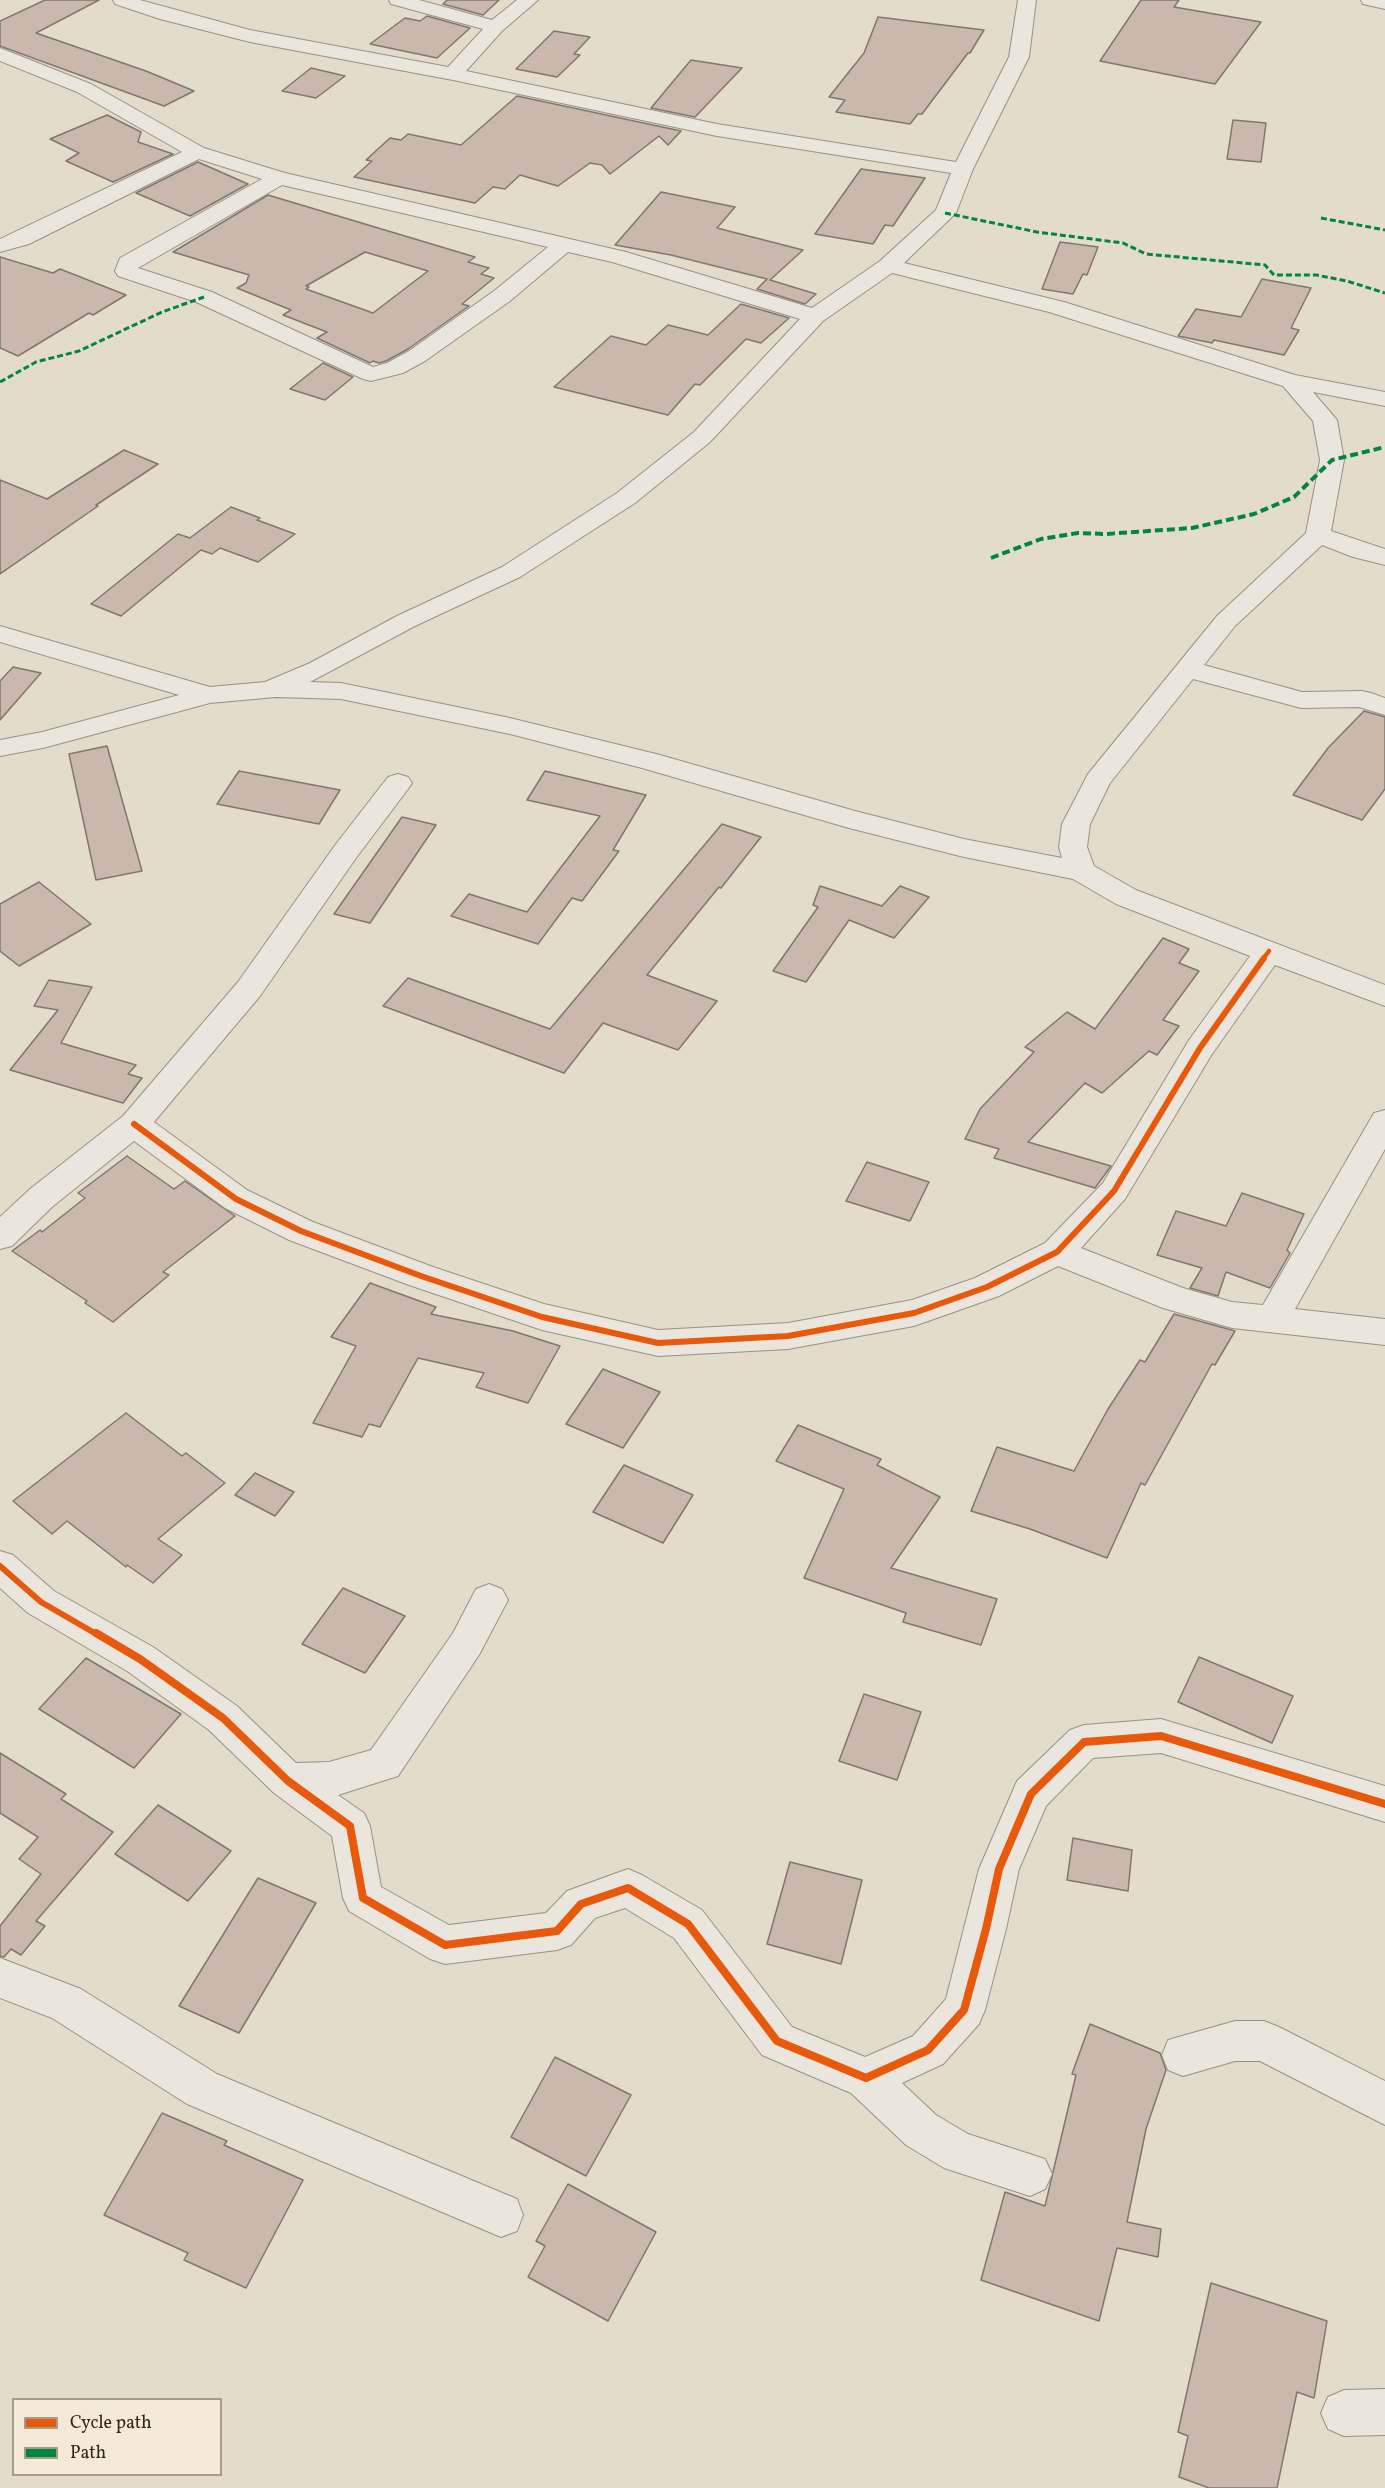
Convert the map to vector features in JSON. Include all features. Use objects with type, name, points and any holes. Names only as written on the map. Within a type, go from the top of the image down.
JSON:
[{"type":"street","points":[[122,0],[167,15],[250,36],[453,74],[717,130],[963,169]]},
{"type":"street","points":[[398,0],[495,27]]},
{"type":"street","points":[[453,74],[495,27],[528,0]]},
{"type":"street","points":[[270,690],[319,669],[406,621],[511,573],[626,498],[702,437],[815,316],[888,266],[945,213],[963,169],[1019,57],[1027,0]]},
{"type":"street","points":[[1370,0],[1385,3]]},
{"type":"street","points":[[0,54],[84,88],[197,152],[279,178],[618,257],[815,316]]},
{"type":"street","points":[[0,246],[21,239],[197,152]]},
{"type":"street","points":[[279,178],[128,263],[126,271],[204,297],[371,374],[395,369],[417,356],[502,296],[563,244]]},
{"type":"street","points":[[888,266],[1056,307],[1291,381],[1385,399]]},
{"type":"street","points":[[1081,871],[1074,847],[1076,824],[1098,780],[1226,621],[1318,535],[1332,460],[1324,420],[1291,381]]},
{"type":"street","points":[[1318,535],[1362,552],[1385,557]]},
{"type":"street","points":[[0,634],[209,695]]},
{"type":"street","points":[[1187,669],[1301,700],[1362,699],[1385,707]]},
{"type":"street","points":[[0,748],[43,740],[209,695],[270,690],[341,691],[510,726],[650,760],[849,819],[964,848],[1081,871],[1126,897],[1385,996]]},
{"type":"street","points":[[0,1237],[41,1198],[134,1124],[249,989],[346,850],[398,783]]},
{"type":"street","points":[[134,1124],[236,1199],[301,1231],[421,1276],[542,1317],[658,1343],[788,1336],[914,1313],[987,1287],[1057,1252],[1114,1191],[1200,1048],[1269,951]]},
{"type":"street","points":[[1272,1319],[1385,1121]]},
{"type":"street","points":[[1057,1252],[1175,1299],[1232,1315],[1385,1332]]},
{"type":"street","points":[[0,1566],[41,1602],[140,1659],[223,1718],[288,1781],[350,1826],[363,1898],[445,1945],[557,1931],[581,1904],[628,1888],[688,1924],[777,2041],[866,2078],[921,2130],[959,2153],[1030,2174]]},
{"type":"street","points":[[288,1781],[329,1780],[384,1764],[466,1644],[489,1600]]},
{"type":"street","points":[[866,2078],[928,2050],[964,2010],[986,1929],[999,1869],[1031,1794],[1084,1742],[1161,1736],[1385,1804]]},
{"type":"street","points":[[0,1978],[66,2002],[202,2089],[501,2215]]},
{"type":"street","points":[[1183,2055],[1235,2041],[1264,2041],[1385,2104]]},
{"type":"building","points":[[45,0],[99,0],[36,33],[146,71],[194,91],[164,106],[0,46],[0,21]]},
{"type":"building","points":[[447,0],[499,0],[483,15],[443,4]]},
{"type":"building","points":[[1141,0],[1179,0],[1174,7],[1261,22],[1215,84],[1100,61]]},
{"type":"building","points":[[427,16],[470,28],[437,58],[370,44],[405,18],[420,21]]},
{"type":"building","points":[[878,17],[984,30],[970,53],[922,114],[918,114],[910,124],[836,112],[845,100],[829,97],[864,53]]},
{"type":"building","points":[[554,31],[590,37],[574,54],[580,55],[557,77],[516,69]]},
{"type":"building","points":[[691,60],[742,68],[695,117],[651,108]]},
{"type":"building","points":[[311,68],[345,76],[316,98],[282,91]]},
{"type":"building","points":[[517,96],[681,131],[668,145],[659,136],[610,174],[602,165],[590,163],[558,186],[520,175],[505,189],[493,187],[475,203],[354,177],[372,161],[366,160],[390,138],[401,140],[408,134],[461,145]]},
{"type":"building","points":[[107,115],[141,132],[138,142],[173,154],[113,182],[66,161],[79,153],[50,139]]},
{"type":"building","points":[[1233,120],[1266,123],[1261,162],[1227,159]]},
{"type":"building","points":[[198,162],[248,184],[190,216],[136,193]]},
{"type":"building","points":[[861,169],[925,178],[893,226],[885,225],[873,244],[815,234]]},
{"type":"building","points":[[661,192],[735,207],[717,228],[803,250],[770,280],[816,294],[805,304],[757,289],[767,279],[671,255],[615,245]]},
{"type":"building","points":[[268,195],[475,257],[468,262],[489,268],[481,274],[494,278],[462,304],[469,306],[408,349],[386,361],[370,363],[317,338],[327,332],[283,315],[291,310],[237,288],[246,283],[249,275],[173,252]],"holes":[[[365,252],[428,271],[373,313],[306,289],[309,287],[306,286]]]},
{"type":"building","points":[[1060,242],[1098,247],[1087,275],[1083,274],[1073,294],[1042,289]]},
{"type":"building","points":[[0,257],[53,273],[60,269],[126,295],[93,315],[89,313],[18,356],[0,348]]},
{"type":"building","points":[[1262,279],[1311,288],[1291,328],[1299,330],[1284,355],[1214,340],[1212,343],[1178,336],[1196,309],[1241,317]]},
{"type":"building","points":[[741,304],[789,318],[761,343],[746,339],[700,385],[695,384],[668,415],[554,387],[611,336],[646,345],[668,325],[708,335]]},
{"type":"building","points":[[323,363],[353,377],[325,400],[290,389]]},
{"type":"building","points":[[124,450],[158,464],[0,574],[0,480],[47,499]]},
{"type":"building","points":[[231,507],[260,518],[257,520],[295,534],[258,562],[220,548],[212,554],[201,550],[121,616],[91,604],[178,534],[190,538]]},
{"type":"building","points":[[13,667],[41,673],[0,720],[0,681]]},
{"type":"building","points":[[1364,711],[1385,717],[1385,789],[1362,820],[1293,795],[1328,748]]},
{"type":"building","points":[[107,746],[142,871],[96,880],[69,754]]},
{"type":"building","points":[[239,771],[340,790],[319,824],[217,804]]},
{"type":"building","points":[[545,771],[646,795],[613,850],[619,851],[582,901],[572,898],[538,944],[451,916],[469,894],[527,912],[600,816],[527,800]]},
{"type":"building","points":[[402,817],[436,825],[370,923],[334,914]]},
{"type":"building","points":[[722,824],[761,837],[647,975],[717,1001],[678,1050],[603,1023],[564,1073],[383,1006],[408,978],[550,1029]]},
{"type":"building","points":[[39,882],[91,924],[19,966],[0,951],[0,904]]},
{"type":"building","points":[[820,886],[882,906],[900,886],[929,897],[894,938],[849,920],[806,982],[773,971],[818,907],[813,905]]},
{"type":"building","points":[[1163,938],[1189,949],[1179,963],[1199,971],[1163,1020],[1179,1026],[1157,1055],[1149,1051],[1102,1093],[1085,1083],[1028,1142],[1111,1166],[1095,1188],[994,1158],[999,1149],[965,1139],[980,1109],[1034,1052],[1025,1047],[1067,1012],[1095,1029]]},
{"type":"building","points":[[49,980],[92,987],[61,1043],[136,1065],[128,1074],[142,1078],[123,1103],[10,1070],[58,1010],[34,1006]]},
{"type":"building","points":[[127,1156],[174,1189],[185,1181],[235,1216],[163,1272],[169,1275],[113,1322],[85,1303],[87,1301],[12,1251],[40,1230],[42,1232],[85,1198],[78,1193]]},
{"type":"building","points":[[867,1162],[929,1182],[910,1221],[846,1201]]},
{"type":"building","points":[[1242,1193],[1304,1214],[1287,1250],[1290,1253],[1270,1288],[1226,1272],[1218,1296],[1190,1288],[1202,1268],[1157,1255],[1176,1211],[1226,1226]]},
{"type":"building","points":[[370,1283],[436,1307],[431,1314],[513,1331],[560,1346],[528,1403],[476,1387],[484,1373],[418,1358],[380,1427],[369,1424],[362,1437],[313,1423],[356,1346],[331,1337]]},
{"type":"building","points":[[1174,1314],[1235,1331],[1215,1365],[1212,1364],[1145,1485],[1141,1483],[1107,1558],[1030,1529],[971,1511],[997,1447],[1074,1471],[1108,1409],[1140,1360],[1145,1362]]},
{"type":"building","points":[[603,1369],[660,1392],[623,1448],[566,1424]]},
{"type":"building","points":[[126,1413],[182,1456],[186,1453],[225,1483],[158,1539],[182,1555],[153,1583],[127,1565],[126,1567],[67,1521],[52,1534],[13,1501]]},
{"type":"building","points":[[798,1425],[881,1459],[877,1465],[940,1497],[891,1568],[997,1599],[981,1645],[903,1622],[906,1613],[804,1578],[844,1489],[776,1461]]},
{"type":"building","points":[[624,1465],[693,1495],[663,1543],[593,1512]]},
{"type":"building","points":[[255,1473],[294,1492],[275,1516],[235,1495]]},
{"type":"building","points":[[343,1588],[405,1616],[365,1673],[302,1644]]},
{"type":"building","points":[[1199,1657],[1293,1696],[1272,1743],[1178,1702]]},
{"type":"building","points":[[86,1658],[181,1714],[134,1768],[39,1709]]},
{"type":"building","points":[[864,1694],[921,1712],[897,1780],[839,1761]]},
{"type":"building","points":[[0,1753],[66,1794],[61,1799],[113,1832],[36,1921],[45,1926],[21,1955],[11,1949],[4,1957],[0,1956],[0,1926],[41,1874],[19,1859],[38,1837],[0,1813]]},
{"type":"building","points":[[158,1805],[231,1851],[188,1901],[115,1854]]},
{"type":"building","points":[[1073,1838],[1132,1850],[1128,1891],[1067,1880]]},
{"type":"building","points":[[790,1862],[862,1880],[841,1964],[767,1944]]},
{"type":"building","points":[[258,1878],[316,1903],[239,2033],[179,2006]]},
{"type":"building","points":[[1090,2024],[1160,2053],[1166,2070],[1146,2129],[1127,2222],[1161,2229],[1158,2257],[1117,2248],[1099,2321],[981,2280],[1005,2192],[1045,2206],[1076,2075],[1072,2074]]},
{"type":"building","points":[[555,2057],[631,2095],[586,2176],[511,2137]]},
{"type":"building","points":[[162,2113],[227,2141],[224,2145],[303,2180],[246,2288],[184,2260],[188,2253],[104,2215]]},
{"type":"building","points":[[568,2184],[656,2232],[608,2321],[528,2277],[545,2246],[536,2241]]},
{"type":"building","points":[[1211,2283],[1327,2321],[1314,2398],[1297,2392],[1277,2488],[1209,2488],[1179,2477],[1188,2436],[1178,2432]]},
{"type":"marked path","points":[[945,213],[1037,232],[1123,243],[1146,254],[1265,265],[1274,275],[1316,275],[1347,281],[1385,293]]},
{"type":"marked path","points":[[1321,218],[1385,230]]},
{"type":"marked path","points":[[0,382],[36,362],[79,351],[162,312],[204,297]]},
{"type":"marked path","points":[[991,558],[1041,539],[1078,533],[1106,534],[1192,528],[1254,514],[1294,497],[1332,460],[1385,447]]},
{"type":"cycle path","points":[[134,1124],[236,1199],[301,1231],[421,1276],[542,1317],[658,1343],[788,1336],[914,1313],[987,1287],[1057,1252],[1114,1191],[1200,1048],[1269,951]]},
{"type":"cycle path","points":[[0,1566],[41,1602],[140,1659],[223,1718],[288,1781],[350,1826],[363,1898],[445,1945],[557,1931],[581,1904],[628,1888],[688,1924],[777,2041],[866,2078],[928,2050],[964,2010],[986,1929],[999,1869],[1031,1794],[1084,1742],[1161,1736],[1385,1804]]}]
